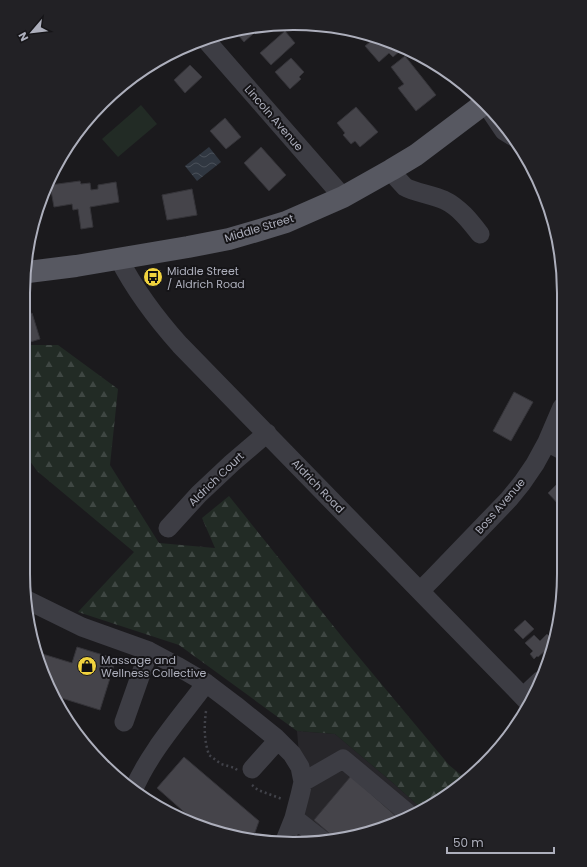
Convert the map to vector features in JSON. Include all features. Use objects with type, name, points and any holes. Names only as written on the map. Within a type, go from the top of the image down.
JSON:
[{"type":"main road","name":"Middle Street","points":[[31,272],[76,266],[208,243],[286,222],[343,196],[416,155],[479,106]]},
{"type":"street","name":"Lincoln Avenue","points":[[209,44],[343,196]]},
{"type":"street","points":[[391,170],[406,188],[444,200],[459,210],[480,234]]},
{"type":"street","name":"Aldrich Road","points":[[119,259],[142,298],[166,329],[525,699]]},
{"type":"street","name":"Boss Avenue","points":[[420,591],[509,499],[535,464],[554,446],[557,432]]},
{"type":"street","name":"Aldrich Court","points":[[168,528],[199,494],[267,433]]},
{"type":"street","points":[[32,602],[82,627],[149,651],[206,683],[278,740],[292,754],[300,767],[303,782],[294,818],[287,837]]},
{"type":"street","points":[[124,722],[149,651]]},
{"type":"street","points":[[135,785],[158,748],[206,683]]},
{"type":"street","points":[[247,774],[278,740]]},
{"type":"street","points":[[303,782],[343,759],[406,812]]},
{"type":"street","points":[[294,818],[316,836]]},
{"type":"path","points":[[207,708],[204,729],[205,742],[209,755],[221,764],[235,768],[247,774],[258,790],[282,799]]},
{"type":"shaded area","points":[[297,731],[335,734],[418,806],[394,817],[362,828],[328,835],[296,837],[304,816]]},
{"type":"green space","points":[[141,105],[157,124],[118,157],[102,139]]},
{"type":"green space","points":[[30,345],[58,345],[118,389],[110,465],[159,543],[215,548],[202,518],[229,496],[343,638],[449,765],[462,776],[440,793],[418,806],[335,734],[297,731],[179,645],[78,612],[134,552],[37,471],[30,461]]},
{"type":"water","points":[[209,147],[221,162],[197,181],[185,166]]},
{"type":"building","points":[[285,31],[295,43],[271,65],[260,53]]},
{"type":"building","points":[[254,33],[244,42],[239,36]]},
{"type":"building","points":[[370,42],[399,52],[393,57],[389,53],[379,62],[365,46]]},
{"type":"building","points":[[405,56],[436,95],[416,111],[398,88],[404,84],[391,67]]},
{"type":"building","points":[[291,58],[304,72],[299,77],[301,79],[290,89],[275,72]]},
{"type":"building","points":[[190,65],[202,77],[185,93],[174,80]]},
{"type":"building","points":[[356,107],[378,132],[360,147],[355,141],[351,144],[343,135],[345,133],[337,123]]},
{"type":"building","points":[[225,118],[241,137],[226,149],[210,131]]},
{"type":"building","points":[[261,147],[286,175],[269,191],[244,163]]},
{"type":"building","points":[[80,181],[81,184],[90,183],[91,190],[98,189],[98,185],[116,182],[119,202],[90,207],[93,227],[81,229],[78,209],[73,210],[72,204],[54,207],[51,191],[54,185]]},
{"type":"building","points":[[192,189],[197,215],[167,220],[162,195]]},
{"type":"building","points":[[32,313],[40,339],[30,342],[30,314]]},
{"type":"building","points":[[514,392],[533,402],[511,441],[493,431]]},
{"type":"building","points":[[557,484],[557,503],[548,493]]},
{"type":"building","points":[[525,620],[534,629],[523,639],[514,630]]},
{"type":"building","points":[[547,634],[549,636],[545,651],[534,659],[530,654],[533,651],[525,643],[534,635],[540,641]]},
{"type":"building","points":[[77,647],[116,659],[100,710],[61,698],[43,654],[72,663]]},
{"type":"building","points":[[184,757],[259,821],[254,834],[225,828],[187,814],[157,788]]},
{"type":"building","points":[[351,776],[396,816],[362,828],[331,835],[314,820]]},
{"type":"place","name":"Middle Street / Aldrich Road","points":[[153,277]]},
{"type":"place","name":"Massage and Wellness Collective","points":[[87,666]]}]
